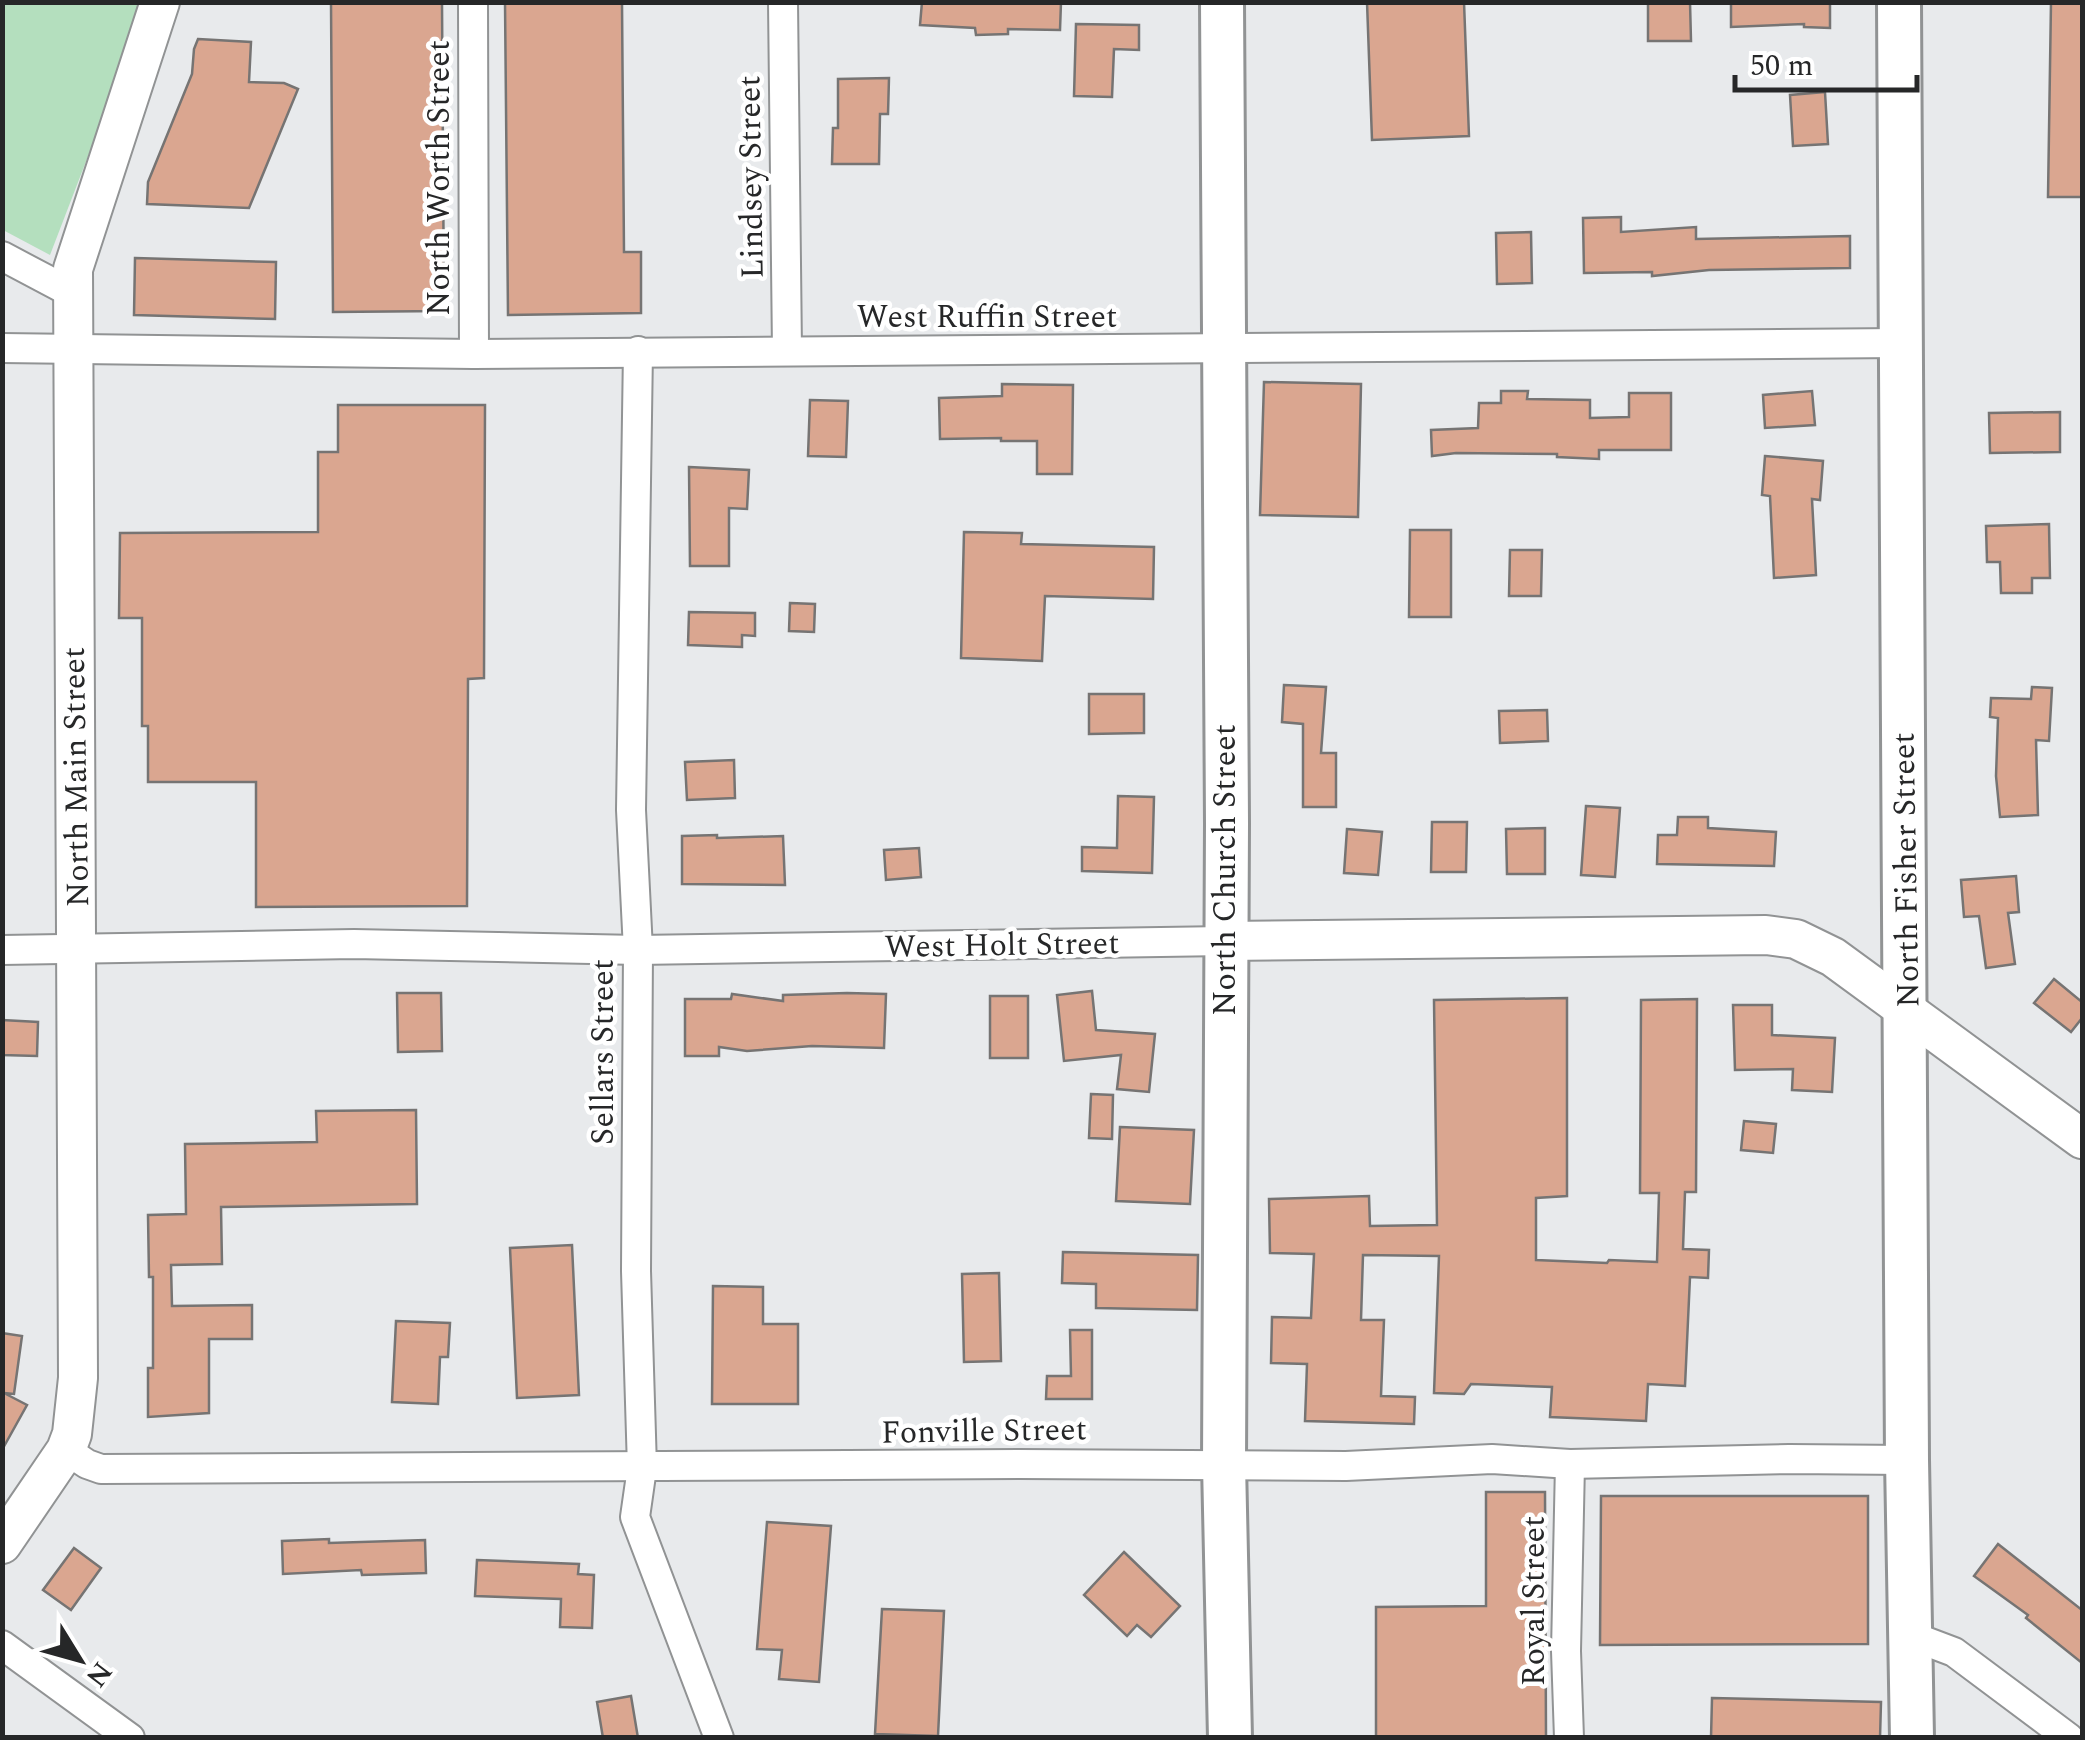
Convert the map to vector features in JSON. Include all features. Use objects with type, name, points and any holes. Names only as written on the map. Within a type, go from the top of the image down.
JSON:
[{"type":"main road","name":"North Church Street","points":[[1222,2],[1224,1464],[1230,1738]]},
{"type":"main road","name":"North Fisher Street","points":[[1899,2],[1912,1738]]},
{"type":"street","name":"North Main Street","points":[[2,1544],[66,1450],[72,1434],[78,1378],[73,269],[160,2]]},
{"type":"street","name":"North Worth Street","points":[[473,2],[474,354]]},
{"type":"street","name":"Lindsey Street","points":[[782,2],[786,352]]},
{"type":"street","points":[[2,256],[74,294]]},
{"type":"street","name":"West Ruffin Street","points":[[2,348],[474,354],[1900,343]]},
{"type":"street","name":"Sellars Street","points":[[638,351],[631,810],[638,950],[636,1271],[642,1468],[636,1526],[720,1738]]},
{"type":"street","name":"West Holt Street","points":[[2,950],[354,944],[638,950],[1766,935],[1796,939],[1816,947],[2082,1139]]},
{"type":"street","name":"Fonville Street","points":[[66,1450],[101,1469],[1346,1466],[1492,1459],[1570,1464],[1908,1460]]},
{"type":"street","name":"Royal Street","points":[[1569,1738],[1566,1652],[1570,1464]]},
{"type":"street","points":[[1910,1635],[1954,1652],[2069,1738]]},
{"type":"street","points":[[2,1645],[130,1738]]},
{"type":"green space","points":[[2,3],[141,3],[120,73],[50,255],[3,230]]},
{"type":"building","points":[[331,2],[442,2],[444,311],[333,312]]},
{"type":"building","points":[[505,2],[622,2],[624,252],[641,252],[641,313],[508,315]]},
{"type":"building","points":[[922,2],[1061,2],[1060,30],[1008,29],[1008,34],[976,35],[975,28],[920,25]]},
{"type":"building","points":[[1367,2],[1464,2],[1469,136],[1372,140]]},
{"type":"building","points":[[1648,2],[1690,2],[1691,41],[1648,41]]},
{"type":"building","points":[[1731,2],[1830,2],[1830,28],[1804,24],[1731,27]]},
{"type":"building","points":[[2051,2],[2082,2],[2082,197],[2048,197]]},
{"type":"building","points":[[1076,24],[1139,25],[1139,50],[1114,49],[1112,97],[1074,96]]},
{"type":"building","points":[[198,39],[251,42],[249,82],[284,83],[298,89],[249,208],[147,204],[148,182],[192,74]]},
{"type":"building","points":[[889,78],[888,114],[880,114],[879,164],[832,164],[833,128],[838,128],[838,79]]},
{"type":"building","points":[[1825,92],[1828,144],[1793,146],[1790,95]]},
{"type":"building","points":[[1621,217],[1621,232],[1696,227],[1696,239],[1850,236],[1850,268],[1709,270],[1652,276],[1652,272],[1584,273],[1583,218]]},
{"type":"building","points":[[1531,232],[1532,283],[1497,284],[1496,233]]},
{"type":"building","points":[[135,258],[276,262],[275,319],[134,315]]},
{"type":"building","points":[[1264,382],[1361,384],[1358,517],[1260,515]]},
{"type":"building","points":[[1002,384],[1073,385],[1072,474],[1037,474],[1037,441],[940,439],[939,398],[1002,396]]},
{"type":"building","points":[[1501,391],[1528,391],[1527,399],[1590,400],[1590,418],[1629,417],[1629,393],[1671,393],[1671,450],[1599,450],[1599,459],[1557,454],[1432,456],[1431,430],[1478,428],[1479,403],[1501,403]]},
{"type":"building","points":[[1812,391],[1815,425],[1765,428],[1763,395]]},
{"type":"building","points":[[810,400],[848,401],[846,457],[808,456]]},
{"type":"building","points":[[338,405],[485,405],[484,678],[468,679],[467,906],[256,907],[256,782],[148,782],[148,726],[142,726],[142,618],[119,618],[120,533],[318,532],[318,452],[338,452]]},
{"type":"building","points":[[2060,412],[2060,452],[1990,453],[1989,413]]},
{"type":"building","points":[[1765,456],[1823,461],[1820,500],[1812,499],[1816,575],[1774,578],[1770,496],[1762,495]]},
{"type":"building","points":[[689,467],[749,470],[747,509],[729,508],[729,566],[690,566]]},
{"type":"building","points":[[2049,524],[2050,578],[2032,578],[2032,593],[2001,593],[2000,562],[1987,562],[1986,526]]},
{"type":"building","points":[[1410,530],[1451,530],[1451,617],[1409,617]]},
{"type":"building","points":[[964,532],[1022,533],[1021,544],[1154,547],[1153,599],[1045,596],[1042,661],[961,658]]},
{"type":"building","points":[[1510,550],[1542,550],[1541,596],[1509,596]]},
{"type":"building","points":[[790,603],[815,604],[814,632],[789,631]]},
{"type":"building","points":[[689,612],[755,613],[755,636],[742,635],[742,647],[688,645]]},
{"type":"building","points":[[1284,685],[1326,687],[1321,753],[1336,753],[1336,807],[1303,807],[1303,724],[1282,722]]},
{"type":"building","points":[[2032,687],[2052,688],[2049,741],[2036,740],[2038,815],[2000,817],[1996,776],[1998,718],[1990,717],[1991,698],[2031,699]]},
{"type":"building","points":[[1089,694],[1144,694],[1144,733],[1089,734]]},
{"type":"building","points":[[1547,710],[1548,741],[1500,743],[1499,711]]},
{"type":"building","points":[[734,760],[735,798],[687,800],[685,762]]},
{"type":"building","points":[[1118,796],[1154,797],[1152,873],[1082,871],[1082,847],[1117,848]]},
{"type":"building","points":[[1586,806],[1620,808],[1615,877],[1581,875]]},
{"type":"building","points":[[1678,817],[1708,817],[1708,828],[1776,832],[1774,866],[1657,864],[1658,835],[1677,835]]},
{"type":"building","points":[[1432,822],[1467,822],[1466,872],[1431,872]]},
{"type":"building","points":[[1545,828],[1545,874],[1507,874],[1506,829]]},
{"type":"building","points":[[1347,829],[1382,832],[1378,875],[1344,873]]},
{"type":"building","points":[[682,836],[783,836],[785,885],[682,884]]},
{"type":"building","points":[[919,848],[921,877],[886,880],[884,850]]},
{"type":"building","points":[[2016,876],[2019,912],[2008,913],[2015,964],[1986,968],[1979,916],[1964,917],[1961,880]]},
{"type":"building","points":[[2054,979],[2082,1002],[2082,1018],[2071,1032],[2034,1003]]},
{"type":"building","points":[[1092,991],[1096,1030],[1155,1034],[1149,1092],[1117,1089],[1121,1055],[1064,1061],[1057,995]]},
{"type":"building","points":[[397,993],[441,993],[442,1051],[398,1052]]},
{"type":"building","points":[[732,994],[783,1001],[783,995],[886,994],[884,1048],[812,1046],[747,1051],[719,1047],[719,1056],[685,1056],[685,999],[731,999]]},
{"type":"building","points":[[990,996],[1028,996],[1028,1058],[990,1058]]},
{"type":"building","points":[[1567,998],[1567,1196],[1536,1198],[1536,1260],[1607,1263],[1657,1262],[1659,1193],[1640,1193],[1641,1000],[1697,999],[1696,1192],[1685,1192],[1683,1249],[1709,1250],[1708,1278],[1690,1277],[1685,1386],[1648,1384],[1646,1421],[1550,1417],[1552,1387],[1471,1384],[1464,1394],[1434,1393],[1439,1256],[1363,1255],[1361,1320],[1384,1320],[1381,1396],[1415,1397],[1414,1424],[1305,1421],[1307,1364],[1271,1363],[1272,1317],[1311,1318],[1314,1254],[1270,1253],[1269,1199],[1369,1196],[1370,1226],[1437,1225],[1434,1000]]},
{"type":"building","points":[[1733,1005],[1772,1005],[1772,1035],[1835,1038],[1832,1092],[1792,1090],[1793,1069],[1735,1070]]},
{"type":"building","points":[[2,1020],[38,1022],[37,1056],[2,1055]]},
{"type":"building","points":[[1091,1094],[1113,1095],[1112,1139],[1089,1138]]},
{"type":"building","points":[[416,1110],[417,1204],[221,1207],[222,1264],[171,1265],[172,1306],[252,1305],[252,1339],[209,1339],[209,1413],[148,1417],[148,1368],[153,1368],[153,1277],[149,1277],[148,1215],[186,1214],[185,1144],[317,1142],[316,1111]]},
{"type":"building","points":[[1744,1121],[1776,1124],[1773,1153],[1741,1150]]},
{"type":"building","points":[[1120,1127],[1194,1130],[1190,1204],[1116,1201]]},
{"type":"building","points":[[572,1245],[579,1395],[517,1398],[510,1248]]},
{"type":"building","points":[[1063,1252],[1198,1255],[1197,1310],[1096,1308],[1096,1284],[1062,1283]]},
{"type":"building","points":[[999,1273],[1001,1361],[964,1362],[962,1274]]},
{"type":"building","points":[[713,1286],[763,1287],[763,1324],[798,1324],[798,1404],[712,1404]]},
{"type":"building","points":[[396,1321],[450,1323],[448,1357],[440,1357],[438,1404],[392,1402]]},
{"type":"building","points":[[1070,1330],[1092,1330],[1092,1399],[1046,1399],[1047,1376],[1071,1376]]},
{"type":"building","points":[[2,1333],[22,1336],[14,1394],[4,1393],[27,1405],[2,1450]]},
{"type":"building","points":[[1486,1492],[1545,1492],[1546,1738],[1376,1738],[1376,1607],[1486,1606]]},
{"type":"building","points":[[1601,1496],[1868,1496],[1868,1644],[1600,1645]]},
{"type":"building","points":[[767,1522],[831,1526],[819,1682],[779,1679],[782,1650],[757,1649]]},
{"type":"building","points":[[329,1539],[329,1543],[425,1540],[426,1573],[362,1575],[361,1570],[283,1574],[282,1541]]},
{"type":"building","points":[[1998,1544],[2082,1610],[2082,1663],[2026,1618],[2028,1615],[1974,1576]]},
{"type":"building","points":[[74,1548],[101,1568],[71,1610],[43,1590]]},
{"type":"building","points":[[1124,1552],[1180,1606],[1151,1637],[1137,1625],[1127,1636],[1084,1595]]},
{"type":"building","points":[[477,1560],[579,1564],[578,1574],[594,1575],[592,1628],[560,1627],[561,1599],[475,1596]]},
{"type":"building","points":[[882,1609],[944,1611],[938,1736],[875,1734]]},
{"type":"building","points":[[631,1696],[638,1738],[603,1738],[597,1702]]},
{"type":"building","points":[[1712,1698],[1881,1702],[1880,1738],[1711,1738]]}]
